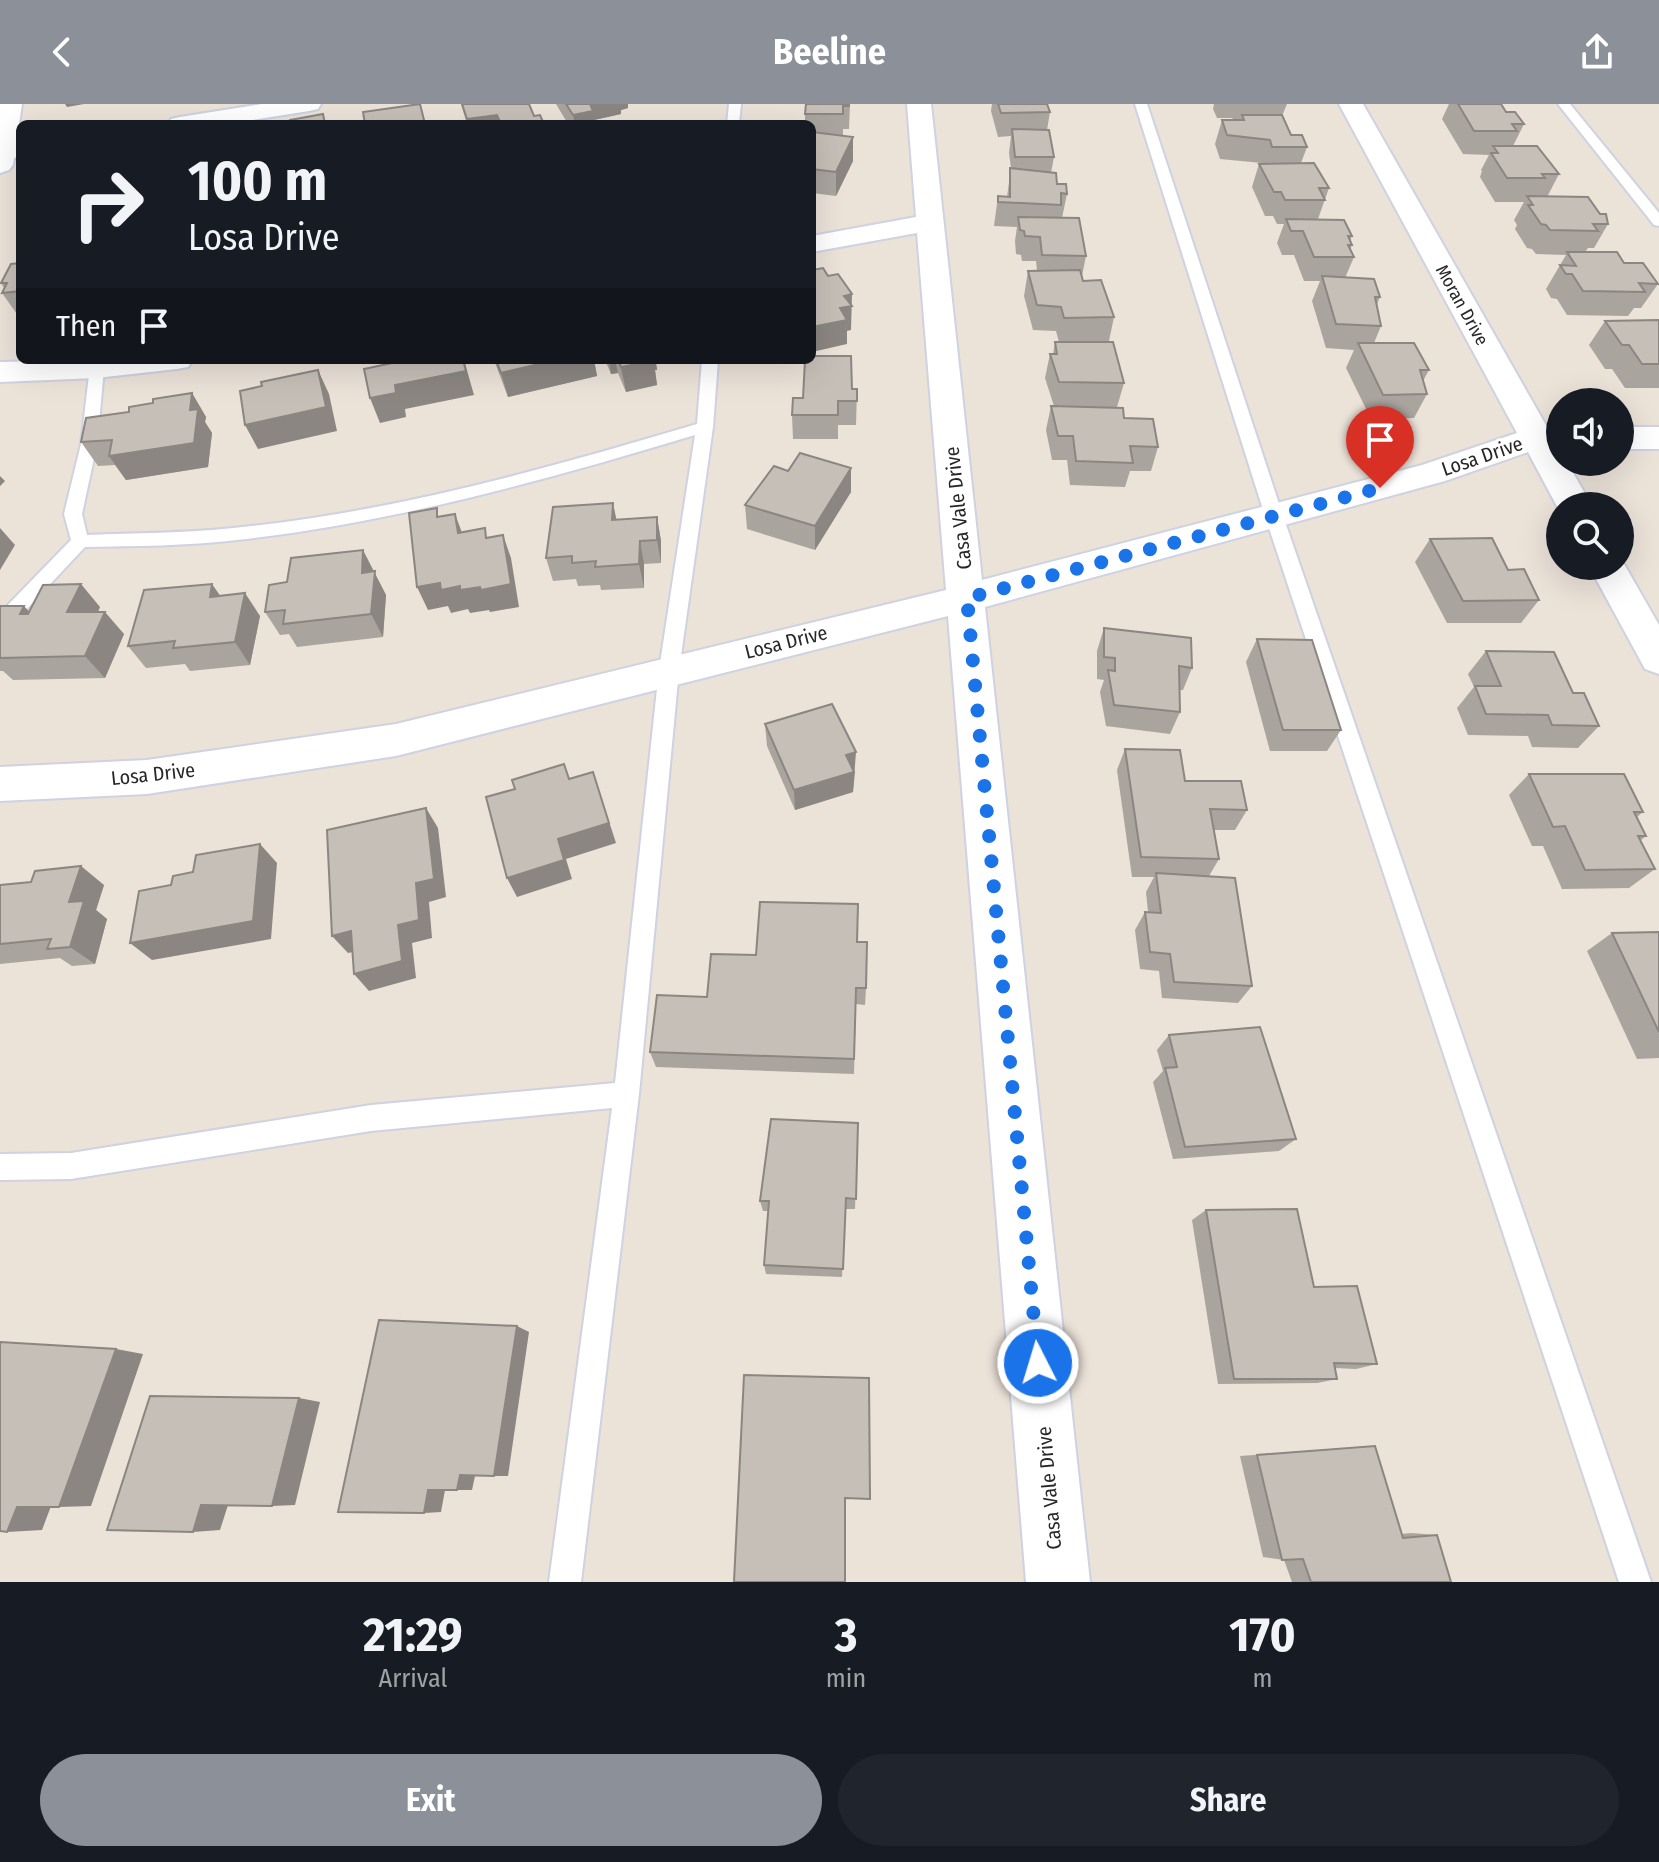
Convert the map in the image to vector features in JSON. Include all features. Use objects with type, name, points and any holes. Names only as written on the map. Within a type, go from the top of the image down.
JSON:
[{"type":"street","points":[[6,154],[10,104]]},
{"type":"street","points":[[206,120],[309,104]]},
{"type":"street","name":"Casa Vale Drive","points":[[919,104],[1058,1582]]},
{"type":"street","name":"Moran Drive","points":[[1351,104],[1546,435]]},
{"type":"street","points":[[816,243],[931,222]]},
{"type":"street","points":[[0,372],[96,369],[133,364]]},
{"type":"street","points":[[1634,438],[1659,438]]},
{"type":"street","name":"Losa Drive","points":[[0,784],[147,777],[396,740],[967,598],[1433,473],[1546,439]]},
{"type":"street","points":[[1615,580],[1659,659]]},
{"type":"lane","points":[[1141,104],[1274,516],[1635,1582]]},
{"type":"lane","points":[[1564,104],[1659,222]]},
{"type":"lane","points":[[565,1582],[626,1094],[669,670],[705,427],[710,364]]},
{"type":"lane","points":[[80,541],[73,514],[89,444],[96,369]]},
{"type":"lane","points":[[0,625],[80,541],[254,532],[437,499],[607,457],[705,427]]},
{"type":"lane","points":[[0,1167],[71,1166],[371,1118],[626,1094]]},
{"type":"building","points":[[420,104],[424,120],[364,120],[363,112]]},
{"type":"building","points":[[462,104],[529,104],[534,116],[540,115],[542,120],[499,120],[497,115],[467,119]]},
{"type":"building","points":[[566,104],[590,104],[593,111],[573,115]]},
{"type":"building","points":[[806,104],[849,106],[843,106],[843,114],[805,114]]},
{"type":"building","points":[[998,104],[1047,104],[1050,112],[1001,113]]},
{"type":"building","points":[[1458,104],[1501,104],[1506,112],[1515,112],[1524,124],[1512,124],[1517,131],[1474,131]]},
{"type":"building","points":[[323,114],[324,120],[290,120]]},
{"type":"building","points":[[1242,115],[1282,115],[1291,135],[1302,135],[1307,147],[1272,147],[1270,140],[1227,135],[1222,120],[1244,120]]},
{"type":"building","points":[[1012,129],[1049,130],[1054,157],[1015,157]]},
{"type":"building","points":[[816,132],[853,137],[836,172],[816,170]]},
{"type":"building","points":[[1493,146],[1537,146],[1559,174],[1542,174],[1545,178],[1507,178],[1491,153],[1498,153]]},
{"type":"building","points":[[1314,163],[1329,188],[1319,188],[1325,200],[1285,200],[1281,192],[1274,192],[1259,164]]},
{"type":"building","points":[[1010,168],[1056,173],[1057,184],[1066,184],[1067,194],[1061,193],[1061,205],[998,202],[998,196],[1010,197]]},
{"type":"building","points":[[1527,196],[1588,197],[1600,214],[1606,214],[1608,224],[1593,224],[1598,231],[1550,230],[1541,224],[1528,205],[1533,205]]},
{"type":"building","points":[[1018,217],[1079,218],[1086,256],[1042,255],[1040,237],[1025,236],[1024,231],[1020,230]]},
{"type":"building","points":[[1286,219],[1344,220],[1352,236],[1348,236],[1352,245],[1348,245],[1354,257],[1314,257],[1303,231],[1291,231]]},
{"type":"building","points":[[1567,252],[1617,252],[1624,263],[1643,263],[1658,284],[1639,283],[1645,292],[1583,291],[1572,274],[1566,274],[1560,265],[1576,266]]},
{"type":"building","points":[[16,263],[16,291],[2,293],[7,283],[1,283],[11,264]]},
{"type":"building","points":[[823,268],[828,276],[838,274],[852,294],[844,296],[852,306],[840,308],[847,320],[816,326],[816,269]]},
{"type":"building","points":[[1080,270],[1083,281],[1101,280],[1114,317],[1064,318],[1061,307],[1037,305],[1028,271]]},
{"type":"building","points":[[1322,276],[1374,279],[1380,297],[1375,297],[1381,326],[1336,324]]},
{"type":"building","points":[[1659,320],[1659,364],[1642,364],[1629,345],[1622,345],[1605,321]]},
{"type":"building","points":[[1055,342],[1113,342],[1124,383],[1059,382],[1050,354],[1057,354]]},
{"type":"building","points":[[1358,343],[1414,343],[1429,370],[1420,370],[1427,394],[1383,395]]},
{"type":"building","points":[[816,356],[851,356],[852,389],[857,389],[857,401],[838,401],[838,415],[792,415],[793,398],[803,398],[805,364],[816,364]]},
{"type":"building","points":[[387,364],[464,364],[466,371],[395,385],[396,393],[370,398],[364,369]]},
{"type":"building","points":[[498,364],[539,364],[501,373]]},
{"type":"building","points":[[318,370],[326,407],[245,425],[240,391],[262,386],[261,382]]},
{"type":"building","points":[[192,393],[190,410],[198,409],[194,443],[109,456],[112,440],[81,442],[86,418],[129,412],[129,407],[153,403],[153,399]]},
{"type":"building","points":[[1051,406],[1123,408],[1124,418],[1153,419],[1158,447],[1130,446],[1133,463],[1076,461],[1073,436],[1058,436]]},
{"type":"building","points":[[800,453],[851,468],[815,526],[745,505],[774,466],[788,471]]},
{"type":"building","points":[[613,503],[612,520],[657,517],[657,540],[640,541],[639,564],[595,567],[596,561],[572,563],[572,556],[546,558],[553,507]]},
{"type":"building","points":[[437,508],[437,517],[455,514],[458,533],[485,528],[486,538],[503,535],[511,584],[481,590],[480,587],[460,590],[460,586],[441,590],[440,583],[417,587],[409,513]]},
{"type":"building","points":[[1492,538],[1508,570],[1524,569],[1539,600],[1463,601],[1430,539]]},
{"type":"building","points":[[363,550],[362,573],[375,571],[371,614],[283,624],[285,610],[265,612],[269,585],[287,582],[291,558]]},
{"type":"building","points":[[81,584],[67,612],[105,612],[85,656],[0,658],[0,606],[24,606],[20,614],[28,614],[43,585]]},
{"type":"building","points":[[212,584],[210,597],[245,593],[235,642],[173,648],[175,641],[128,646],[144,590]]},
{"type":"building","points":[[1104,628],[1191,638],[1192,668],[1179,666],[1180,712],[1114,705],[1108,670],[1115,671],[1115,658],[1104,657]]},
{"type":"building","points":[[1257,639],[1312,640],[1341,730],[1283,730]]},
{"type":"building","points":[[1486,651],[1554,652],[1573,693],[1584,693],[1599,726],[1552,725],[1548,715],[1486,714],[1475,686],[1501,686]]},
{"type":"building","points":[[832,704],[856,752],[846,755],[854,772],[794,790],[765,724]]},
{"type":"building","points":[[1125,749],[1180,750],[1185,781],[1241,781],[1247,810],[1210,809],[1219,859],[1141,857]]},
{"type":"building","points":[[564,764],[569,779],[593,772],[609,823],[558,839],[564,860],[507,878],[486,797],[515,789],[512,780]]},
{"type":"building","points":[[1529,774],[1624,774],[1643,812],[1634,812],[1646,836],[1638,836],[1655,869],[1585,870],[1565,826],[1553,827]]},
{"type":"building","points":[[426,808],[434,879],[416,883],[419,920],[398,925],[402,961],[354,974],[351,931],[332,936],[327,830]]},
{"type":"building","points":[[260,844],[253,921],[130,943],[139,891],[171,885],[173,876],[193,872],[196,855]]},
{"type":"building","points":[[81,866],[69,902],[84,901],[70,947],[47,949],[51,939],[0,944],[0,885],[31,882],[35,871]]},
{"type":"building","points":[[1156,873],[1235,878],[1252,986],[1174,982],[1170,954],[1150,952],[1145,912],[1161,913]]},
{"type":"building","points":[[760,902],[858,904],[857,942],[867,942],[866,988],[856,988],[854,1059],[650,1052],[657,995],[707,997],[711,954],[756,955]]},
{"type":"building","points":[[1659,932],[1659,1032],[1612,933]]},
{"type":"building","points":[[1260,1027],[1296,1139],[1185,1147],[1165,1068],[1177,1067],[1169,1035]]},
{"type":"building","points":[[771,1119],[858,1123],[856,1199],[846,1198],[843,1269],[764,1265],[769,1201],[760,1201]]},
{"type":"building","points":[[1297,1209],[1314,1287],[1357,1286],[1377,1364],[1334,1363],[1337,1379],[1234,1379],[1206,1210]]},
{"type":"building","points":[[379,1320],[517,1326],[494,1476],[460,1475],[457,1490],[428,1490],[424,1513],[338,1512]]},
{"type":"building","points":[[0,1342],[116,1349],[59,1507],[17,1507],[7,1532],[0,1531]]},
{"type":"building","points":[[744,1375],[869,1378],[870,1499],[845,1498],[845,1582],[734,1582]]},
{"type":"building","points":[[150,1396],[299,1398],[272,1506],[201,1505],[193,1532],[107,1530]]},
{"type":"building","points":[[1375,1446],[1403,1538],[1437,1535],[1451,1582],[1311,1582],[1303,1559],[1282,1560],[1257,1455]]},
{"type":"route","points":[[1038,1363],[967,598],[1380,488]]}]
